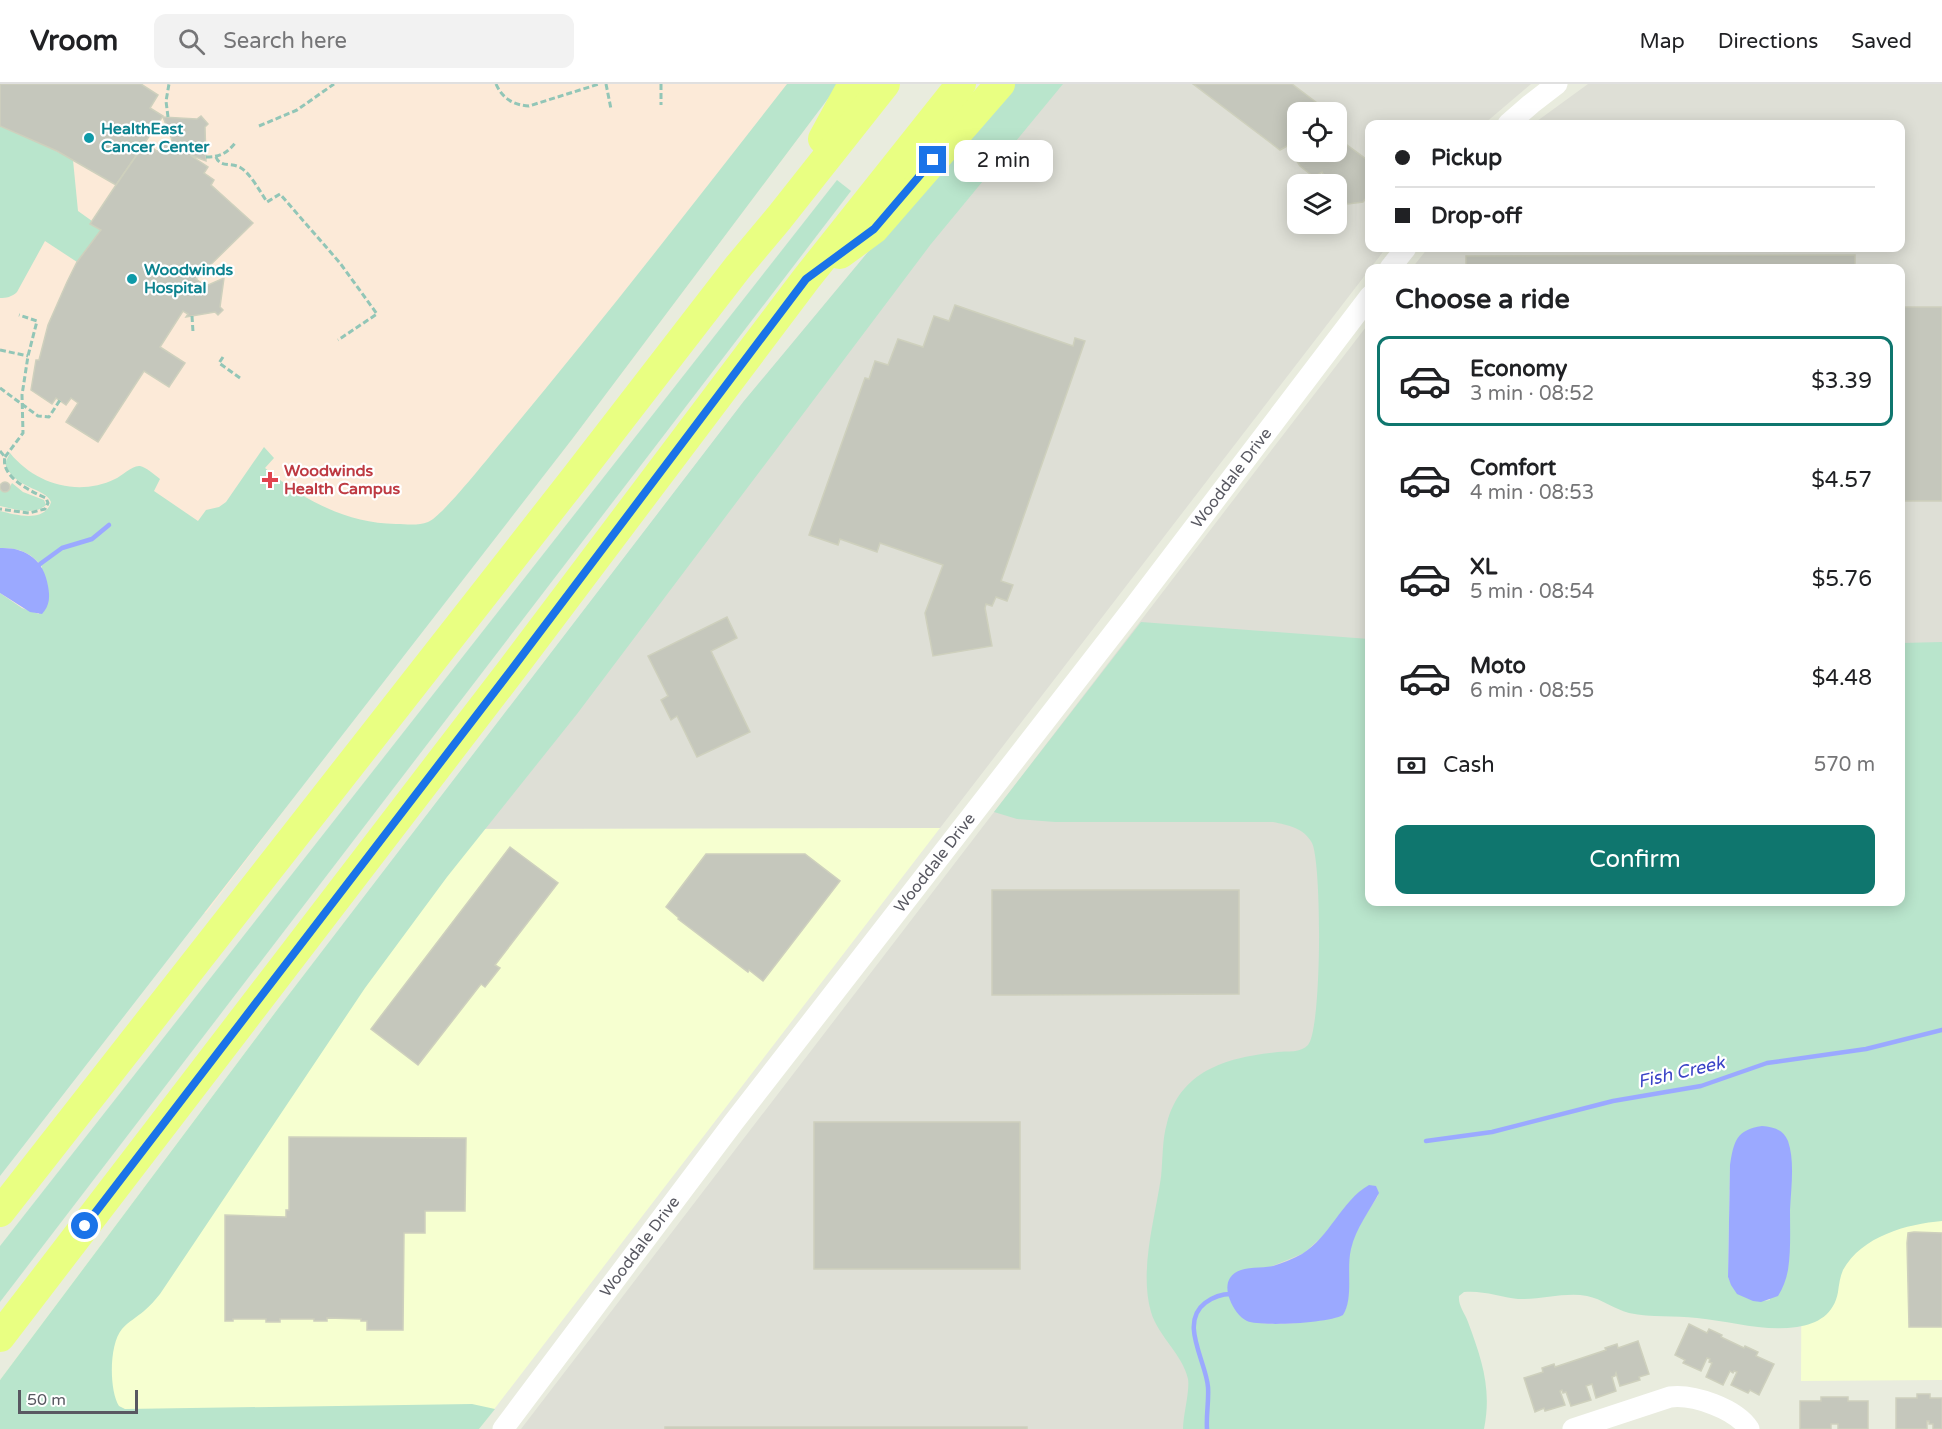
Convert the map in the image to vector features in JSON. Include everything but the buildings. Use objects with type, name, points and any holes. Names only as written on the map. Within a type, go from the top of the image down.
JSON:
[{"type":"highway","points":[[779,218],[853,84]]},
{"type":"highway","points":[[0,1212],[738,267],[885,84]]},
{"type":"highway","points":[[0,1336],[506,678],[806,279],[961,84]]},
{"type":"highway","points":[[806,279],[874,229],[1000,84]]},
{"type":"street","points":[[1513,120],[1557,84]]},
{"type":"street","points":[[1393,264],[1403,252]]},
{"type":"street","name":"Wooddale Drive","points":[[503,1429],[733,1122],[1133,608],[1365,303]]},
{"type":"street","points":[[1573,1429],[1612,1423],[1682,1395],[1692,1396],[1734,1415],[1744,1421],[1749,1429]]},
{"type":"path","points":[[168,117],[166,101],[169,84]]},
{"type":"path","points":[[259,126],[297,110],[334,84]]},
{"type":"path","points":[[496,84],[502,95],[510,101],[529,106],[599,84]]},
{"type":"path","points":[[606,84],[611,109]]},
{"type":"path","points":[[661,84],[661,105]]},
{"type":"path","points":[[206,157],[216,157],[226,153],[236,142]]},
{"type":"path","points":[[216,157],[222,164],[243,169],[267,202],[280,194],[329,250],[376,314],[338,340]]},
{"type":"path","points":[[0,509],[34,513],[44,510],[48,504],[46,498],[22,488],[6,473],[2,465],[5,457],[22,435],[22,405],[28,356],[37,321],[19,315]]},
{"type":"path","points":[[192,316],[193,332]]},
{"type":"path","points":[[0,350],[28,356]]},
{"type":"path","points":[[223,357],[219,363],[240,378]]},
{"type":"path","points":[[0,388],[38,416],[49,417],[60,400]]},
{"type":"path","points":[[0,451],[5,457]]},
{"type":"shaded area","name":"Woodwinds Health Campus","points":[[0,84],[803,84],[818,112],[573,438],[348,726],[206,913],[0,910]]},
{"type":"shaded area","points":[[787,84],[839,84],[573,438],[0,1176],[0,593],[22,608],[39,614],[42,567],[24,552],[0,548],[0,511],[36,515],[48,509],[51,502],[48,497],[14,478],[5,463],[10,453],[20,464],[44,480],[72,487],[101,484],[115,479],[134,467],[142,467],[160,479],[154,491],[198,521],[206,510],[219,507],[226,502],[264,447],[274,458],[265,468],[294,490],[326,508],[378,523],[420,524],[428,522],[444,509],[478,471],[647,263]]},
{"type":"shaded area","points":[[1014,84],[1531,84],[1489,120],[1365,120],[1365,252],[1383,252],[1374,264],[1365,264],[1365,275],[940,828],[417,829],[744,401],[888,228]]},
{"type":"shaded area","points":[[1014,84],[1063,84],[931,244],[577,714],[447,877],[365,988],[160,1294],[122,1329],[113,1356],[113,1389],[119,1406],[125,1409],[472,1404],[495,1409],[479,1429],[0,1429],[0,1380],[280,1006],[744,401],[888,228]]},
{"type":"shaded area","points":[[1588,84],[1942,84],[1942,1190],[1428,1190],[1428,1429],[521,1429],[1365,328],[1365,906],[1905,906],[1905,264],[1415,264],[1425,252],[1905,252],[1905,120],[1538,120]]},
{"type":"shaded area","points":[[0,126],[41,143],[73,160],[78,211],[92,221],[90,224],[101,230],[77,262],[45,241],[17,292],[9,297],[0,298]]},
{"type":"shaded area","points":[[837,180],[851,191],[0,1302],[0,1246]]},
{"type":"shaded area","points":[[12,483],[23,492],[44,500],[46,505],[30,511],[0,506],[0,490],[7,492]]},
{"type":"shaded area","points":[[1141,622],[1365,639],[1365,906],[1905,906],[1905,643],[1942,642],[1942,1221],[1900,1229],[1873,1240],[1862,1248],[1843,1270],[1836,1300],[1829,1312],[1812,1323],[1797,1327],[1772,1328],[1709,1319],[1638,1315],[1592,1297],[1579,1295],[1518,1299],[1464,1292],[1459,1296],[1460,1303],[1478,1349],[1486,1388],[1484,1429],[1183,1429],[1188,1379],[1181,1362],[1154,1321],[1148,1296],[1147,1262],[1161,1177],[1165,1129],[1174,1105],[1183,1090],[1209,1069],[1225,1062],[1260,1054],[1298,1050],[1308,1045],[1313,1033],[1316,1010],[1319,945],[1318,881],[1312,843],[1300,831],[1273,822],[1055,822],[1017,819],[994,812]],"holes":[[[1730,1165],[1770,1300],[1751,1299],[1745,1296],[1735,1288],[1728,1277]],[[1376,1186],[1378,1196],[1359,1226],[1350,1250],[1348,1295],[1343,1315],[1282,1324],[1247,1320],[1243,1270],[1270,1267],[1304,1253],[1325,1234],[1362,1190]]]},
{"type":"shaded area","points":[[940,828],[479,1429],[0,1429],[0,1380],[280,1006],[417,829]]},
{"type":"shaded area","points":[[1802,1190],[1942,1190],[1942,1380],[1801,1381]]},
{"type":"water","points":[[0,548],[18,550],[38,562],[46,577],[49,597],[47,607],[42,614],[30,612],[0,593]]},
{"type":"water","points":[[1762,1126],[1777,1129],[1786,1137],[1790,1149],[1792,1175],[1787,1274],[1778,1296],[1761,1302],[1737,1294],[1728,1277],[1730,1165],[1733,1149],[1738,1138],[1747,1130]]},
{"type":"water","points":[[1369,1185],[1376,1186],[1379,1193],[1353,1241],[1348,1300],[1343,1315],[1310,1322],[1280,1324],[1255,1323],[1239,1315],[1231,1303],[1227,1286],[1234,1274],[1244,1269],[1273,1266],[1302,1254],[1312,1247],[1351,1200]]},
{"type":"waterway","points":[[40,564],[62,548],[92,539],[109,525]]},
{"type":"waterway","name":"Fish Creek","points":[[1426,1141],[1492,1132],[1613,1101],[1701,1086],[1767,1063],[1866,1049],[1942,1030]]},
{"type":"waterway","name":"Fish Creek","points":[[1207,1429],[1208,1387],[1196,1343],[1194,1321],[1198,1311],[1205,1303],[1218,1296],[1231,1294]]},
{"type":"place","name":"HealthEast Cancer Center","points":[[89,138]]},
{"type":"place","name":"Woodwinds Hospital","points":[[132,279]]},
{"type":"place","name":"Woodwinds Health Campus","points":[[270,480]]},
{"type":"route","points":[[85,1226],[512,669],[806,279],[874,229],[933,160]]}]
